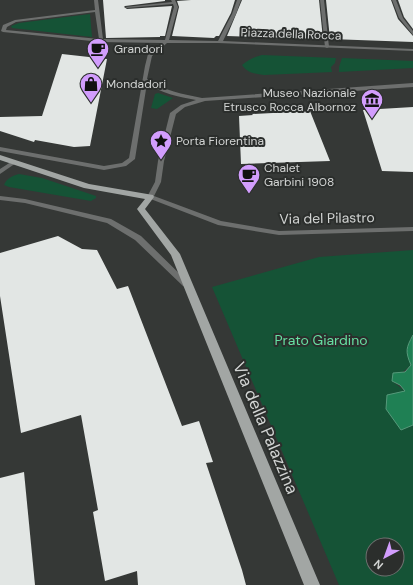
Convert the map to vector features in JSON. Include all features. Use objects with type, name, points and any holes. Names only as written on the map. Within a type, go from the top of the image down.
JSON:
[{"type":"main road","points":[[0,158],[87,186],[150,197]]},
{"type":"main road","name":"Via della Palazzina","points":[[150,197],[141,209],[175,254],[186,284],[312,585]]},
{"type":"street","points":[[96,0],[101,40]]},
{"type":"street","points":[[220,42],[234,14],[239,0]]},
{"type":"street","points":[[322,0],[327,47]]},
{"type":"street","points":[[394,0],[401,18],[413,34]]},
{"type":"street","points":[[0,149],[104,168],[124,165],[132,159],[150,55],[168,41],[176,7],[174,2],[127,7]]},
{"type":"street","points":[[2,31],[5,26],[15,21],[97,10]]},
{"type":"street","name":"Piazza della Rocca","points":[[2,31],[101,40],[220,42],[413,50]]},
{"type":"street","points":[[146,80],[151,85],[158,88],[204,99]]},
{"type":"street","points":[[150,197],[158,182],[161,161],[173,114],[183,106],[204,99],[413,85]]},
{"type":"street","points":[[0,172],[14,162]]},
{"type":"street","name":"Via del Pilastro","points":[[150,197],[220,223],[279,233],[413,229]]},
{"type":"street","name":"Via della Palazzina","points":[[0,198],[25,201],[109,221],[138,238],[186,284]]},
{"type":"green space","points":[[90,14],[92,37],[12,28],[11,26],[19,23]]},
{"type":"green space","points":[[262,55],[336,58],[335,63],[331,67],[332,72],[264,75],[255,74],[244,68],[242,65],[252,58]]},
{"type":"green space","points":[[342,58],[413,61],[413,68],[339,72]]},
{"type":"green space","points":[[158,93],[173,98],[157,109],[151,108],[155,94]]},
{"type":"green space","points":[[19,174],[42,178],[96,196],[96,198],[91,201],[4,185],[10,178]]},
{"type":"green space","name":"Prato Giardino","points":[[413,250],[413,335],[407,350],[411,365],[392,381],[405,391],[401,430],[413,425],[413,585],[339,585],[212,287],[319,257]]},
{"type":"shaded area","points":[[413,335],[413,425],[401,430],[386,409],[387,395],[405,391],[400,385],[392,381],[393,373],[405,372],[411,365],[407,350]]},
{"type":"building","points":[[103,0],[165,0],[124,7],[127,9],[172,6],[165,36],[106,38]]},
{"type":"building","points":[[235,0],[231,13],[219,36],[214,38],[172,36],[179,7],[177,1]]},
{"type":"building","points":[[242,0],[319,0],[323,39],[227,36]]},
{"type":"building","points":[[326,0],[391,0],[398,19],[413,36],[413,42],[330,39]]},
{"type":"building","points":[[398,0],[413,0],[413,29],[404,17]]},
{"type":"building","points":[[62,54],[107,59],[90,146],[74,147],[35,140],[34,142],[0,131],[0,117],[42,116]]},
{"type":"building","points":[[413,107],[413,172],[382,171],[363,110]]},
{"type":"building","points":[[310,111],[330,161],[241,164],[239,116]]},
{"type":"building","points":[[58,236],[82,249],[97,250],[117,289],[128,286],[182,426],[199,421],[213,462],[206,463],[246,585],[138,585],[137,571],[105,581],[93,512],[98,510],[81,415],[21,433],[0,296],[0,253]]},
{"type":"building","points":[[24,472],[35,585],[0,585],[0,478]]},
{"type":"place","name":"Grandori","points":[[98,68]]},
{"type":"place","name":"Mondadori","points":[[91,104]]},
{"type":"place","name":"Museo Nazionale Etrusco Rocca Albornoz","points":[[372,120]]},
{"type":"place","name":"Porta Fiorentina","points":[[161,160]]},
{"type":"place","name":"Chalet Garbini 1908","points":[[249,194]]}]
